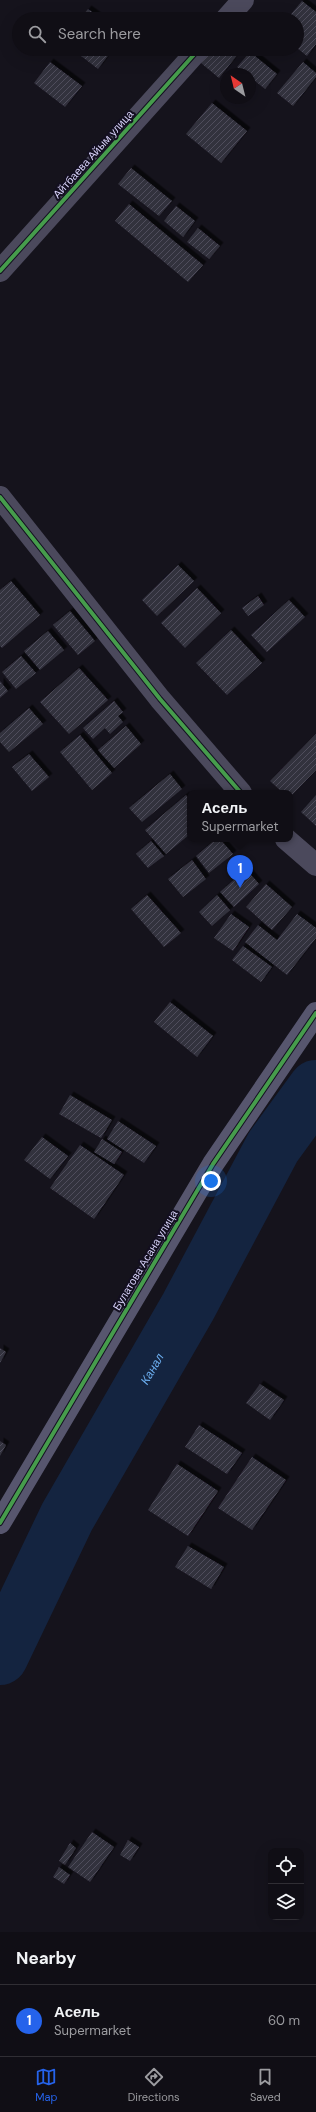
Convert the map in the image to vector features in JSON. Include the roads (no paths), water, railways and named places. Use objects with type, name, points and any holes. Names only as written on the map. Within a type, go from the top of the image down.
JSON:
[{"type":"street","points":[[232,12],[243,0]]},
{"type":"street","name":"Айтбаева Айым улица","points":[[0,271],[193,56]]},
{"type":"street","points":[[0,498],[160,699],[238,790]]},
{"type":"street","points":[[289,842],[316,865]]},
{"type":"street","name":"Булатова Асана улица","points":[[0,1524],[212,1164],[316,1013]]},
{"type":"waterway","name":"Канал","points":[[0,1657],[67,1517],[188,1307],[273,1147],[316,1088]]},
{"type":"place","name":"Асель","points":[[240,888]]}]
